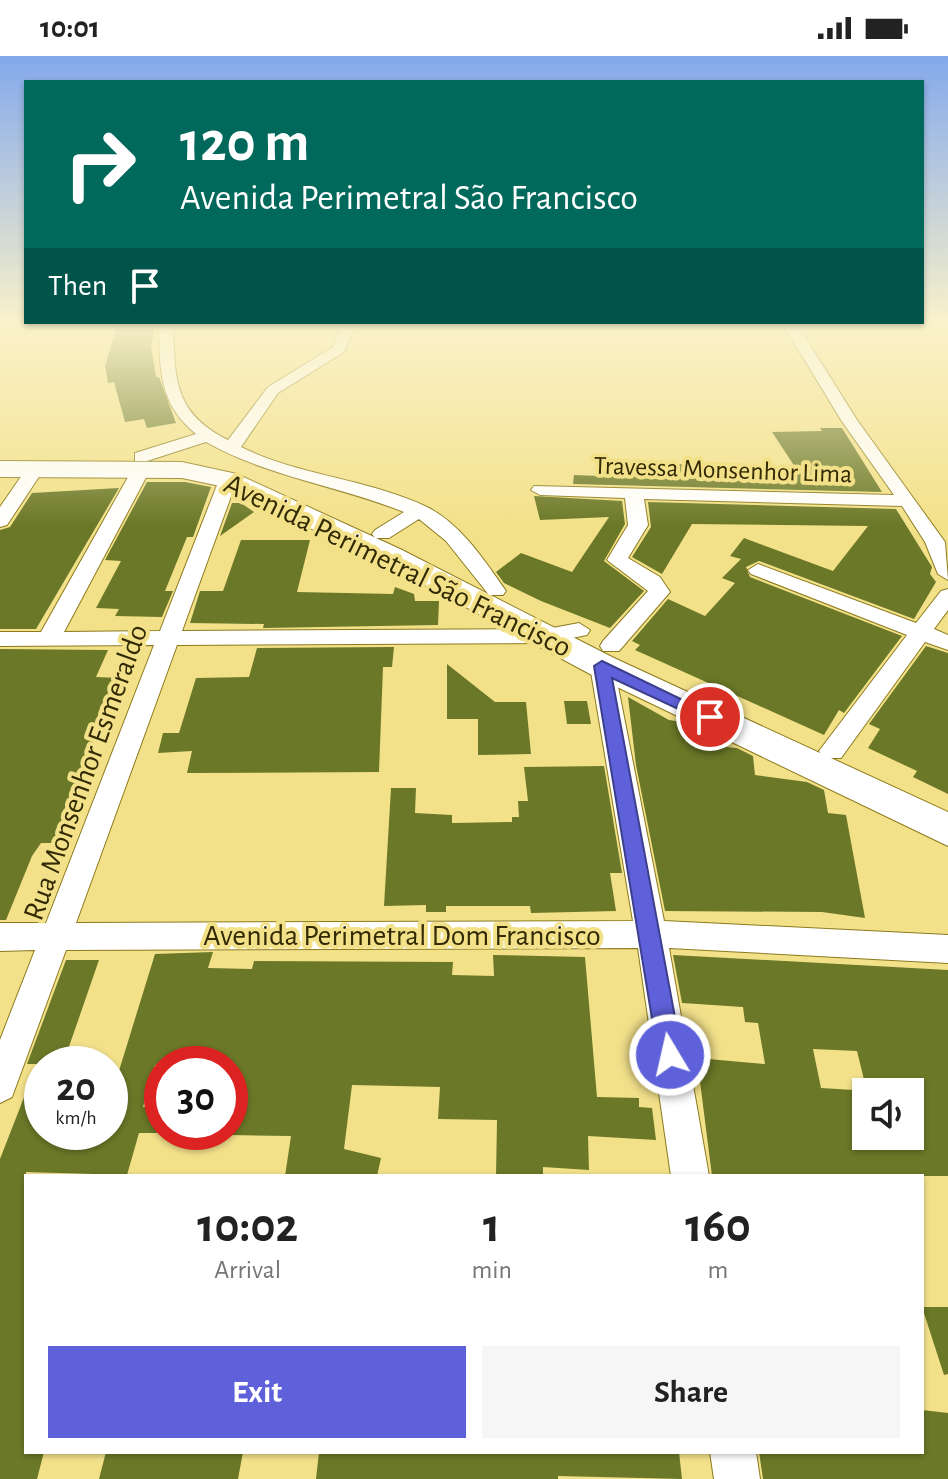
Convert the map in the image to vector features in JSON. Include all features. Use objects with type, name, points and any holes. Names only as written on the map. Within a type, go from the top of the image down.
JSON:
[{"type":"main road","name":"Avenida Perimetral São Francisco","points":[[0,460],[141,464],[199,472],[230,464],[352,536],[563,633],[948,830]]},
{"type":"main road","name":"Avenida Perimetral São Francisco","points":[[0,469],[207,462],[249,471],[496,591],[563,633]]},
{"type":"main road","name":"Avenida Perimetral São Francisco","points":[[607,656],[832,751],[948,808]]},
{"type":"street","points":[[172,392],[188,420],[207,436],[230,464],[290,471],[420,511],[449,534],[496,591]]},
{"type":"street","name":"Rua Monsenhor Esmeraldo","points":[[0,1085],[58,937],[230,464],[272,392]]},
{"type":"street","points":[[832,392],[937,547],[948,574]]},
{"type":"street","points":[[49,638],[141,464],[207,436]]},
{"type":"street","points":[[0,521],[35,469]]},
{"type":"street","name":"Travessa Monsenhor Lima","points":[[540,490],[905,501]]},
{"type":"street","points":[[633,492],[641,518],[640,529],[617,560],[627,569],[650,579],[659,592],[607,656],[690,1174]]},
{"type":"street","points":[[382,534],[420,511]]},
{"type":"street","points":[[758,570],[948,643]]},
{"type":"street","points":[[832,751],[948,595]]},
{"type":"street","points":[[0,639],[563,633]]},
{"type":"street","name":"Avenida Perimetral Dom Francisco","points":[[0,937],[651,934],[948,949]]},
{"type":"street","points":[[733,1454],[737,1479]]},
{"type":"building","points":[[117,392],[165,392],[176,423],[147,428],[144,419],[125,422]]},
{"type":"building","points":[[820,428],[842,428],[882,492],[573,484],[574,475],[599,476],[599,469],[671,472],[670,463],[760,473],[758,466],[795,467],[772,432],[822,431]]},
{"type":"building","points":[[147,482],[185,482],[211,487],[193,537],[187,537],[165,591],[173,591],[162,617],[115,616],[119,609],[96,608],[121,561],[105,560]]},
{"type":"building","points":[[119,488],[36,629],[0,629],[0,530],[10,527],[32,493]]},
{"type":"building","points":[[534,496],[622,501],[625,524],[604,561],[644,591],[610,628],[504,583],[496,572],[521,553],[572,572],[609,517],[540,520]]},
{"type":"building","points":[[648,502],[896,509],[932,567],[930,574],[936,582],[914,619],[759,561],[746,567],[750,577],[902,636],[844,713],[839,710],[824,735],[635,650],[640,645],[632,641],[668,599],[705,616],[735,583],[722,578],[741,559],[730,556],[744,538],[833,571],[868,526],[692,524],[662,574],[632,557],[651,527]]},
{"type":"building","points":[[232,503],[241,503],[254,512],[220,536]]},
{"type":"building","points":[[241,540],[310,540],[297,592],[393,594],[395,587],[414,594],[415,601],[439,601],[438,625],[263,628],[264,624],[190,623],[200,591],[223,591]]},
{"type":"building","points":[[926,646],[948,653],[948,794],[913,777],[917,771],[868,748],[880,729],[869,724]]},
{"type":"building","points":[[394,647],[392,667],[383,667],[379,772],[187,773],[192,751],[158,753],[163,733],[179,733],[196,678],[249,677],[257,648]]},
{"type":"building","points":[[0,649],[108,650],[96,677],[119,678],[100,734],[97,734],[63,813],[67,813],[55,843],[41,843],[32,856],[6,920],[0,920]]},
{"type":"building","points":[[447,664],[495,702],[526,702],[531,754],[478,755],[478,719],[447,719]]},
{"type":"building","points":[[628,697],[669,720],[683,722],[684,728],[715,746],[737,748],[753,756],[755,775],[807,782],[824,790],[828,813],[846,815],[865,918],[822,912],[665,911],[636,765]]},
{"type":"building","points":[[564,701],[587,701],[591,724],[567,724]]},
{"type":"building","points":[[604,766],[622,873],[610,873],[616,911],[531,913],[530,906],[446,906],[446,912],[426,912],[426,905],[384,906],[391,788],[416,788],[415,813],[452,815],[452,823],[512,822],[512,817],[519,817],[518,801],[528,801],[524,767]]},
{"type":"building","points":[[213,952],[208,968],[252,969],[254,961],[453,962],[452,975],[494,976],[493,955],[585,957],[597,1097],[639,1098],[639,1107],[652,1108],[656,1140],[588,1136],[589,1170],[543,1167],[543,1174],[496,1174],[497,1120],[438,1119],[440,1087],[352,1085],[344,1149],[381,1158],[377,1174],[285,1174],[291,1136],[248,1135],[248,1046],[144,1046],[144,1133],[139,1133],[127,1174],[24,1174],[24,1454],[43,1454],[37,1479],[0,1479],[0,1159],[24,1097],[24,1150],[128,1150],[127,1046],[155,954]]},
{"type":"building","points":[[673,955],[948,970],[948,1176],[712,1174],[697,1058],[765,1064],[758,1023],[745,1022],[743,1007],[682,1003]]},
{"type":"building","points":[[66,960],[99,960],[69,1046],[34,1046]]},
{"type":"building","points":[[924,1307],[948,1307],[948,1374],[944,1375]]},
{"type":"building","points":[[924,1410],[948,1413],[948,1479],[763,1479],[759,1454],[924,1454]]},
{"type":"building","points":[[105,1454],[243,1454],[238,1479],[99,1479]]},
{"type":"building","points":[[319,1454],[679,1454],[682,1479],[558,1476],[558,1479],[316,1479]]},
{"type":"route","points":[[670,1055],[602,666],[710,717]]}]
